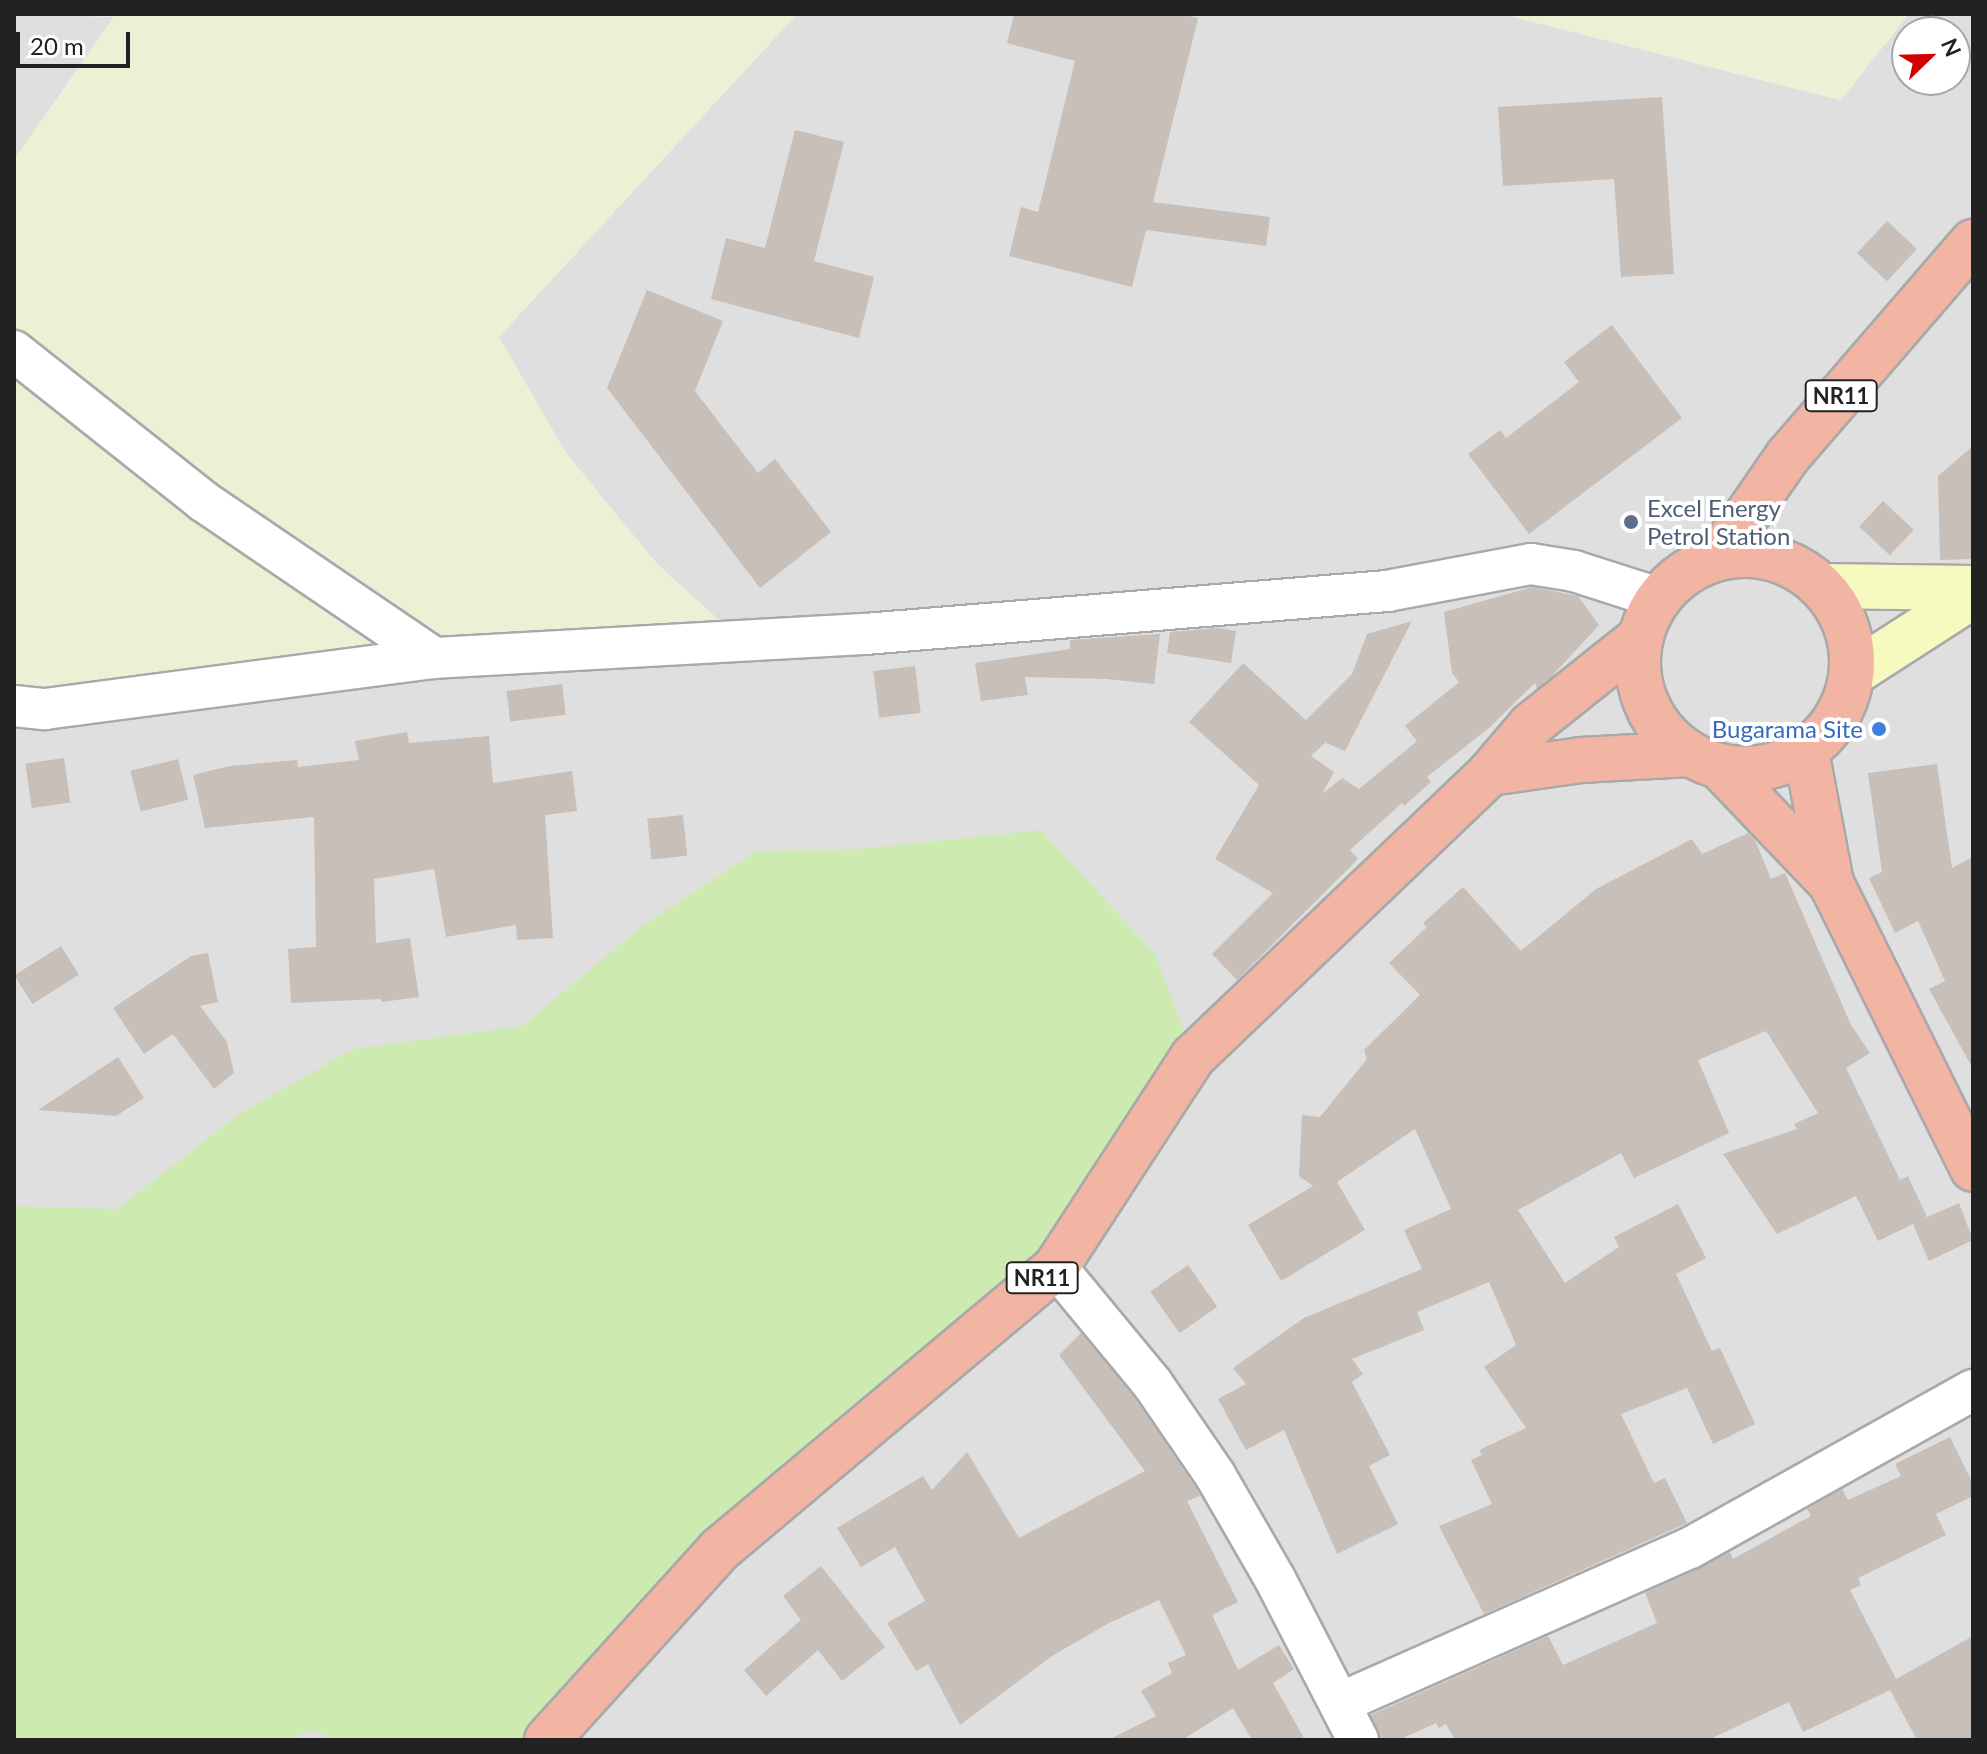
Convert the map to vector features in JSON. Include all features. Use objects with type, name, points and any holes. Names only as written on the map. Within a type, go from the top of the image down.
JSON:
[{"type":"highway","name":"NR11","points":[[1718,557],[1788,456],[1973,242]]},
{"type":"highway","points":[[1490,773],[1581,760],[1705,760],[1764,768],[1806,751],[1820,740],[1842,710],[1852,674],[1847,627],[1821,586],[1804,571],[1763,555],[1718,557],[1685,572],[1658,598],[1640,638],[1639,676],[1643,695],[1662,729],[1705,760],[1831,883]]},
{"type":"highway","name":"NR11","points":[[547,1740],[719,1550],[1056,1267],[1193,1057],[1490,773],[1531,725],[1640,638]]},
{"type":"highway","points":[[1806,751],[1831,883],[1973,1169]]},
{"type":"main road","points":[[1821,586],[1973,588]]},
{"type":"main road","points":[[1852,674],[1973,596]]},
{"type":"street","points":[[14,351],[203,501],[434,658]]},
{"type":"street","points":[[14,706],[45,709],[434,658],[865,634],[1387,591],[1531,564],[1574,571],[1658,598]]},
{"type":"street","points":[[1056,1267],[1152,1383],[1215,1475],[1358,1740]]},
{"type":"street","points":[[1340,1703],[1690,1548],[1973,1390]]},
{"type":"shaded area","points":[[14,14],[114,17],[14,160]]},
{"type":"shaded area","points":[[797,14],[1502,14],[1840,100],[1891,36],[1891,96],[1971,96],[1971,16],[1907,16],[1973,14],[1973,1740],[14,1740],[14,706],[741,640],[657,564],[566,453],[498,337]]},
{"type":"green space","points":[[110,14],[797,14],[499,337],[566,453],[657,564],[742,641],[14,706],[14,160],[114,17]]},
{"type":"green space","points":[[1502,14],[1909,14],[1891,16],[1891,37],[1841,100]]},
{"type":"green space","points":[[1041,830],[1156,955],[1193,1057],[1056,1267],[547,1740],[333,1740],[314,1730],[286,1740],[14,1740],[14,1206],[117,1209],[239,1114],[353,1049],[522,1026],[641,927],[756,851],[859,849]]},
{"type":"building","points":[[1014,14],[1180,14],[1198,18],[1153,202],[1270,217],[1266,246],[1146,230],[1132,287],[1009,256],[1021,207],[1038,212],[1075,61],[1007,43]]},
{"type":"building","points":[[1662,97],[1674,274],[1621,277],[1614,179],[1503,186],[1498,107]]},
{"type":"building","points":[[795,130],[844,142],[814,261],[874,277],[859,338],[711,299],[726,238],[765,248]]},
{"type":"building","points":[[1887,221],[1917,249],[1887,281],[1857,253]]},
{"type":"building","points":[[647,290],[723,321],[695,391],[758,473],[775,459],[831,532],[760,588],[607,388]]},
{"type":"building","points":[[1612,325],[1682,418],[1529,534],[1468,454],[1500,430],[1506,438],[1579,382],[1564,362]]},
{"type":"building","points":[[1973,446],[1973,559],[1940,560],[1938,476]]},
{"type":"building","points":[[1883,501],[1914,530],[1890,555],[1859,527]]},
{"type":"building","points":[[1532,587],[1578,596],[1599,625],[1552,676],[1537,689],[1535,683],[1490,727],[1427,777],[1431,782],[1404,806],[1402,803],[1350,850],[1358,859],[1237,980],[1212,954],[1273,893],[1215,859],[1259,785],[1189,722],[1243,663],[1306,720],[1352,674],[1367,634],[1412,621],[1345,751],[1326,743],[1328,740],[1311,756],[1334,772],[1322,794],[1342,778],[1359,789],[1417,741],[1405,726],[1459,682],[1452,673],[1444,612]]},
{"type":"building","points":[[1218,628],[1236,631],[1231,663],[1167,653],[1170,632]]},
{"type":"building","points":[[1160,634],[1154,684],[1025,677],[1028,695],[981,701],[975,663],[1070,649],[1070,640]]},
{"type":"building","points":[[915,666],[921,713],[879,718],[873,671]]},
{"type":"building","points":[[562,684],[566,715],[510,722],[506,691]]},
{"type":"building","points":[[407,732],[409,743],[489,736],[493,783],[572,771],[577,811],[545,815],[553,938],[517,940],[516,925],[446,937],[434,869],[374,879],[376,943],[410,938],[419,997],[382,1002],[381,999],[291,1003],[288,949],[316,947],[314,817],[205,828],[193,775],[230,766],[297,760],[298,767],[359,760],[355,741]]},
{"type":"building","points":[[64,758],[70,803],[32,808],[25,763]]},
{"type":"building","points":[[178,759],[188,800],[141,812],[130,771]]},
{"type":"building","points":[[1937,764],[1952,868],[1973,857],[1973,1069],[1929,989],[1945,981],[1918,921],[1895,933],[1869,878],[1882,872],[1868,773]]},
{"type":"building","points":[[683,815],[687,856],[651,860],[647,819]]},
{"type":"building","points":[[1748,833],[1755,840],[1771,879],[1785,873],[1851,1025],[1870,1053],[1846,1068],[1900,1180],[1908,1176],[1927,1217],[1914,1223],[1959,1203],[1973,1240],[1929,1261],[1913,1224],[1878,1241],[1856,1196],[1777,1234],[1723,1154],[1797,1129],[1794,1124],[1818,1113],[1766,1031],[1698,1060],[1729,1133],[1634,1178],[1621,1153],[1518,1210],[1565,1283],[1619,1247],[1614,1237],[1678,1204],[1706,1258],[1676,1274],[1712,1351],[1720,1348],[1755,1424],[1713,1444],[1687,1388],[1621,1414],[1654,1483],[1665,1478],[1687,1523],[1484,1614],[1439,1526],[1492,1504],[1471,1460],[1482,1455],[1479,1450],[1526,1428],[1484,1367],[1516,1345],[1489,1282],[1417,1312],[1424,1330],[1352,1359],[1363,1374],[1352,1382],[1390,1455],[1369,1466],[1398,1524],[1337,1554],[1284,1430],[1246,1450],[1218,1399],[1246,1384],[1233,1368],[1304,1318],[1422,1269],[1404,1230],[1451,1209],[1415,1129],[1337,1182],[1365,1230],[1281,1281],[1248,1225],[1313,1186],[1299,1176],[1302,1115],[1320,1117],[1367,1059],[1364,1050],[1420,995],[1389,963],[1427,927],[1423,923],[1463,887],[1521,951],[1596,889],[1692,839],[1702,854]]},
{"type":"building","points":[[61,946],[79,975],[32,1004],[14,975]]},
{"type":"building","points":[[208,953],[218,1002],[200,1006],[227,1042],[234,1073],[214,1089],[173,1034],[144,1054],[113,1008],[191,956]]},
{"type":"building","points":[[118,1057],[144,1098],[116,1116],[38,1110]]},
{"type":"building","points":[[1188,1265],[1217,1307],[1180,1333],[1150,1291]]},
{"type":"building","points":[[1081,1333],[1134,1397],[1196,1488],[1200,1496],[1187,1501],[1238,1602],[1212,1615],[1238,1670],[1279,1645],[1294,1669],[1273,1683],[1305,1740],[1252,1740],[1233,1708],[1182,1740],[1108,1740],[1156,1716],[1141,1691],[1172,1673],[1168,1663],[1186,1655],[1159,1600],[1109,1623],[1052,1656],[960,1725],[928,1664],[916,1671],[887,1623],[925,1601],[895,1547],[861,1567],[837,1528],[923,1476],[932,1490],[967,1452],[1019,1538],[1145,1471],[1059,1355]]},
{"type":"building","points":[[1950,1437],[1973,1484],[1973,1496],[1936,1514],[1946,1535],[1858,1578],[1861,1585],[1850,1590],[1896,1679],[1973,1636],[1973,1740],[1917,1740],[1890,1690],[1803,1732],[1789,1702],[1708,1740],[1455,1740],[1446,1724],[1439,1728],[1436,1723],[1399,1740],[1381,1740],[1371,1715],[1548,1636],[1563,1665],[1657,1623],[1645,1593],[1730,1552],[1733,1559],[1811,1516],[1807,1509],[1842,1489],[1848,1500],[1901,1476],[1895,1464]]},
{"type":"building","points":[[821,1566],[885,1647],[842,1681],[818,1650],[766,1696],[744,1670],[801,1620],[783,1596]]},
{"type":"place","name":"Excel Energy Petrol Station","points":[[1631,522]]},
{"type":"place","name":"Bugarama Site","points":[[1879,729]]}]
